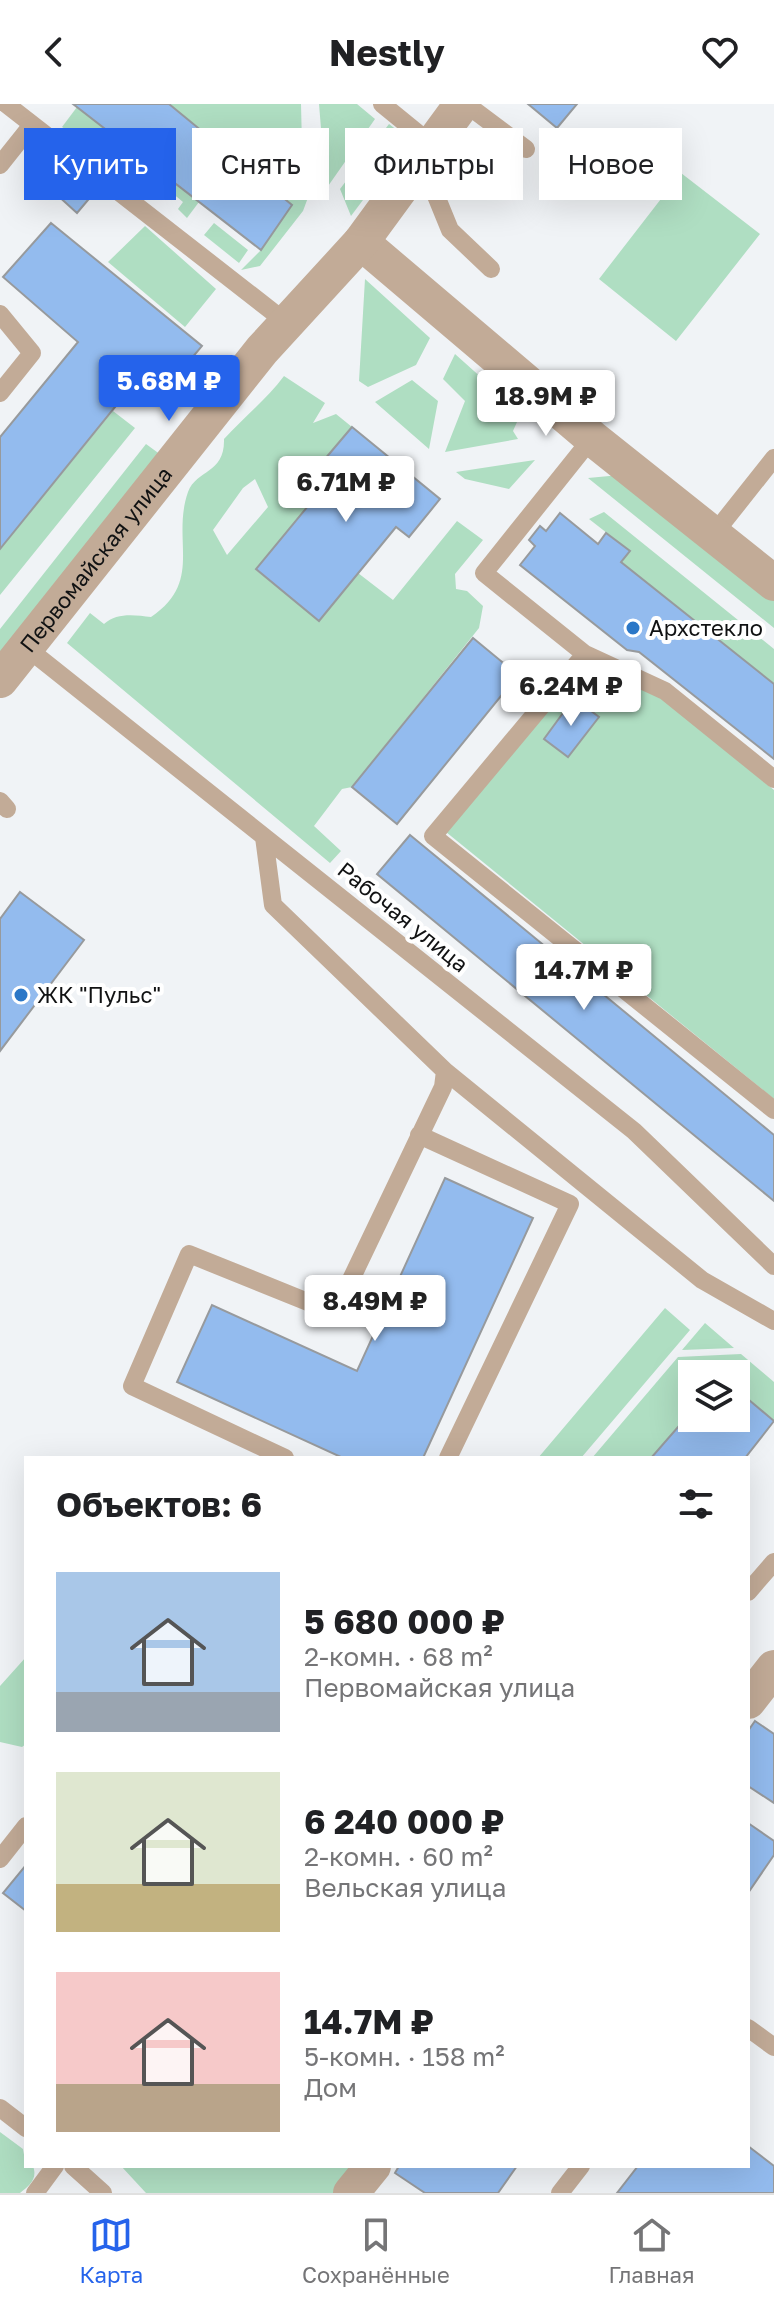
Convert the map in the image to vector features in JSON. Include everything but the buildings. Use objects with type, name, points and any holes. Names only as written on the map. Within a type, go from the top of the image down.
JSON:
[{"type":"street","name":"Первомайская улица","points":[[445,128],[464,104]]},
{"type":"street","name":"Первомайская улица","points":[[0,680],[287,323],[361,242],[391,200]]},
{"type":"street","points":[[361,242],[592,438],[774,583]]},
{"type":"street","points":[[750,1698],[774,1668]]},
{"type":"street","points":[[351,2193],[371,2168]]},
{"type":"lane","points":[[6,104],[287,323]]},
{"type":"lane","points":[[382,104],[404,128]]},
{"type":"lane","points":[[464,104],[526,149]]},
{"type":"lane","points":[[0,165],[31,126]]},
{"type":"lane","points":[[441,200],[450,230],[491,269]]},
{"type":"lane","points":[[0,314],[32,353],[0,393]]},
{"type":"lane","points":[[592,438],[484,573],[585,654],[665,691],[774,779]]},
{"type":"lane","points":[[713,535],[774,458]]},
{"type":"lane","name":"Рабочая улица","points":[[27,648],[634,1131],[774,1266]]},
{"type":"lane","points":[[585,654],[433,836],[774,1110]]},
{"type":"lane","points":[[264,837],[273,905],[445,1071],[702,1280],[774,1321]]},
{"type":"lane","points":[[281,1456],[132,1386],[189,1254],[335,1313],[443,1087],[445,1071]]},
{"type":"lane","points":[[419,1135],[570,1204],[449,1456]]},
{"type":"lane","points":[[750,1590],[774,1562]]},
{"type":"lane","points":[[0,1859],[24,1829]]},
{"type":"lane","points":[[750,2029],[774,2047]]},
{"type":"lane","points":[[0,2108],[24,2126]]},
{"type":"lane","points":[[35,2193],[54,2168]]},
{"type":"lane","points":[[75,2168],[103,2193]]},
{"type":"lane","points":[[560,2193],[579,2168]]},
{"type":"green space","points":[[169,104],[301,104],[302,128],[198,128]]},
{"type":"green space","points":[[319,104],[357,104],[375,119],[369,128],[345,128],[345,162],[329,185],[329,128],[321,128]]},
{"type":"green space","points":[[77,107],[105,128],[64,128]]},
{"type":"green space","points":[[682,174],[760,234],[676,341],[599,279],[660,200],[682,200]]},
{"type":"green space","points":[[345,182],[345,200],[363,200],[351,216],[340,189]]},
{"type":"green space","points":[[176,184],[192,197],[192,200],[199,202],[187,218],[178,209],[183,202],[176,196]]},
{"type":"green space","points":[[286,200],[307,200],[303,211],[260,266],[241,270],[261,250],[292,205]]},
{"type":"green space","points":[[214,223],[248,250],[239,263],[204,235]]},
{"type":"green space","points":[[145,226],[216,289],[185,327],[108,262]]},
{"type":"green space","points":[[365,279],[430,338],[416,365],[368,387],[359,381]]},
{"type":"green space","points":[[455,354],[521,413],[513,431],[518,439],[445,452],[465,401],[443,379]]},
{"type":"green space","points":[[284,376],[325,403],[313,423],[336,414],[352,427],[320,466],[332,477],[256,570],[319,620],[358,573],[393,600],[457,521],[483,540],[455,574],[456,589],[467,591],[483,606],[479,628],[352,787],[342,789],[314,826],[341,851],[330,863],[67,643],[90,613],[104,624],[120,616],[151,617],[167,603],[182,575],[182,527],[188,492],[220,459],[224,439]],"holes":[[[255,479],[268,507],[227,555],[213,530],[243,488]]]},
{"type":"green space","points":[[412,380],[438,401],[429,449],[375,402]]},
{"type":"green space","points":[[113,411],[135,428],[0,595],[0,549]]},
{"type":"green space","points":[[146,444],[161,455],[0,657],[0,629]]},
{"type":"green space","points":[[535,460],[509,489],[465,479],[456,472]]},
{"type":"green space","points":[[620,475],[774,599],[774,628],[588,478]]},
{"type":"green space","points":[[604,512],[774,649],[774,684],[621,562],[630,551],[589,519]]},
{"type":"green space","points":[[586,665],[658,695],[774,790],[774,1099],[446,832]]},
{"type":"green space","points":[[665,1308],[690,1330],[583,1456],[540,1456]]},
{"type":"green space","points":[[705,1323],[734,1348],[682,1350]]},
{"type":"green space","points":[[741,1354],[748,1360],[678,1360],[678,1427],[653,1456],[594,1456],[678,1357]]},
{"type":"green space","points":[[750,1362],[774,1382],[774,1421],[750,1401]]},
{"type":"green space","points":[[24,1659],[22,1747],[0,1742],[0,1686]]},
{"type":"green space","points":[[0,2132],[23,2149],[24,2168],[33,2168],[34,2171],[29,2185],[20,2193],[0,2193]]},
{"type":"green space","points":[[123,2168],[352,2168],[334,2193],[146,2193]]},
{"type":"place","name":"Архстекло","points":[[633,628]]},
{"type":"place","name":"ЖК \"Пульс\"","points":[[21,995]]}]
